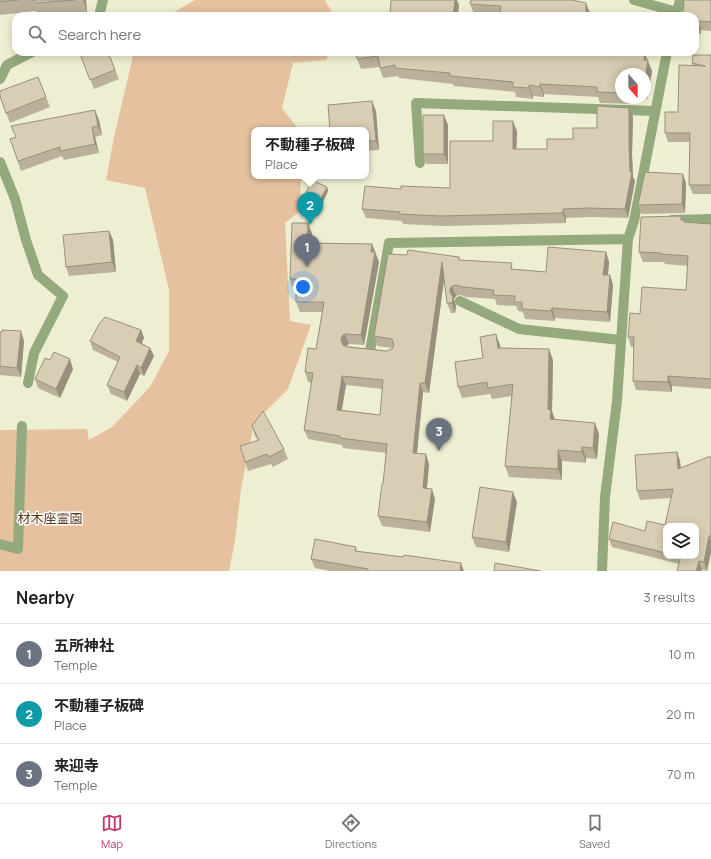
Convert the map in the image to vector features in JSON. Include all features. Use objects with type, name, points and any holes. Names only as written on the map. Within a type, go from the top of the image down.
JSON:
[{"type":"street","points":[[100,12],[103,0]]},
{"type":"street","points":[[634,0],[670,12]]},
{"type":"street","points":[[677,12],[680,0]]},
{"type":"street","points":[[0,79],[4,62],[21,56]]},
{"type":"street","points":[[602,571],[604,497],[617,401],[628,239],[638,221],[655,111],[666,56]]},
{"type":"street","points":[[420,163],[416,103],[655,111]]},
{"type":"street","points":[[0,162],[15,199],[26,240],[38,275],[63,296],[34,354],[28,384]]},
{"type":"street","points":[[665,220],[711,219]]},
{"type":"street","points":[[358,350],[374,352],[388,243],[628,239]]},
{"type":"street","points":[[460,301],[519,329],[621,340]]},
{"type":"street","points":[[0,544],[18,549],[22,426]]},
{"type":"green space","points":[[195,0],[325,0],[332,12],[174,12]]},
{"type":"green space","name":"材木座霊園","points":[[133,56],[328,56],[326,60],[293,63],[282,108],[297,127],[251,127],[251,179],[301,179],[300,211],[285,223],[290,321],[311,325],[288,389],[254,423],[241,489],[235,541],[229,571],[0,571],[0,430],[87,429],[89,440],[112,427],[150,387],[169,351],[169,290],[145,188],[106,180],[114,137]]},
{"type":"building","points":[[0,0],[18,0],[0,2]]},
{"type":"building","points":[[33,0],[75,0],[36,3]]},
{"type":"building","points":[[391,0],[455,0],[454,12],[390,12]]},
{"type":"building","points":[[471,0],[572,0],[586,3],[586,12],[500,12],[501,6],[470,4]]},
{"type":"building","points":[[684,0],[711,0],[711,22],[699,21],[699,12],[683,12]]},
{"type":"building","points":[[711,55],[711,185],[689,185],[690,133],[665,133],[665,112],[678,112],[679,65],[705,66],[692,63],[693,56]]},
{"type":"building","points":[[81,56],[110,56],[115,70],[90,80]]},
{"type":"building","points":[[357,56],[378,56],[357,59]]},
{"type":"building","points":[[378,56],[645,56],[644,60],[648,60],[647,68],[615,68],[615,93],[597,92],[597,87],[540,84],[540,87],[529,85],[529,88],[513,87],[513,82],[450,76],[450,73],[395,68],[395,65],[380,68]]},
{"type":"building","points":[[38,77],[46,97],[6,113],[0,96],[0,91]]},
{"type":"building","points":[[372,101],[376,141],[369,141],[369,127],[330,127],[328,105]]},
{"type":"building","points":[[597,106],[629,108],[630,172],[632,172],[625,209],[588,208],[563,209],[563,213],[441,216],[399,214],[400,212],[362,209],[365,186],[401,189],[401,186],[450,188],[450,141],[493,141],[493,121],[513,121],[513,149],[547,149],[547,139],[573,139],[573,128],[597,128]]},
{"type":"building","points":[[95,110],[98,126],[92,127],[95,144],[60,151],[60,147],[18,161],[10,139],[16,137],[11,126]]},
{"type":"building","points":[[423,115],[444,115],[444,154],[423,154]]},
{"type":"building","points":[[645,172],[683,174],[682,204],[638,205]]},
{"type":"building","points":[[312,180],[327,187],[318,204],[304,197]]},
{"type":"building","points":[[681,216],[681,220],[684,220],[684,222],[711,224],[711,379],[668,376],[668,382],[633,381],[634,337],[628,337],[630,313],[640,314],[642,287],[686,290],[688,256],[639,252],[641,217]]},
{"type":"building","points":[[292,223],[308,223],[307,243],[372,244],[371,252],[375,252],[361,335],[345,334],[342,336],[341,340],[343,345],[347,347],[387,351],[393,348],[394,345],[392,339],[374,336],[388,254],[407,255],[408,250],[459,257],[459,260],[512,263],[511,269],[546,272],[548,247],[606,252],[603,275],[610,275],[607,312],[552,308],[551,311],[522,309],[522,302],[514,302],[515,296],[493,295],[494,290],[456,285],[452,286],[450,289],[453,297],[452,303],[447,303],[442,262],[425,383],[420,383],[413,453],[426,454],[423,488],[432,489],[427,522],[378,516],[387,444],[340,438],[340,436],[304,430],[313,373],[305,372],[308,348],[316,349],[324,302],[296,302],[296,279],[290,279]],"holes":[[[342,376],[383,380],[380,415],[337,410]]]},
{"type":"building","points":[[109,231],[112,262],[66,267],[63,235]]},
{"type":"building","points":[[105,317],[141,330],[136,341],[150,348],[141,368],[137,365],[124,392],[107,385],[120,357],[90,341],[99,324]]},
{"type":"building","points":[[2,330],[21,331],[17,368],[0,366],[0,332],[2,332]]},
{"type":"building","points":[[496,334],[498,348],[549,349],[548,409],[551,410],[550,419],[595,423],[593,448],[582,447],[582,452],[558,450],[558,469],[505,466],[513,384],[488,388],[487,382],[458,387],[455,362],[483,358],[480,337]]},
{"type":"building","points":[[54,352],[70,359],[56,389],[35,379],[45,358],[50,360]]},
{"type":"building","points":[[263,411],[284,449],[269,457],[267,454],[245,462],[240,446],[259,440],[252,426]]},
{"type":"building","points":[[677,452],[678,469],[711,457],[711,536],[709,536],[704,562],[699,561],[696,571],[677,571],[680,559],[699,559],[699,523],[665,523],[673,489],[637,491],[635,455]]},
{"type":"building","points":[[480,487],[513,492],[506,542],[472,537]]},
{"type":"building","points":[[647,521],[663,525],[663,552],[609,539],[613,522],[645,531]]},
{"type":"building","points":[[315,539],[356,547],[355,551],[403,557],[404,555],[461,563],[460,571],[368,571],[368,569],[311,559]]},
{"type":"building","points":[[495,563],[541,571],[494,571]]},
{"type":"place","name":"不動種子板碑","points":[[310,225]]},
{"type":"place","name":"五所神社","points":[[307,267]]},
{"type":"place","name":"来迎寺","points":[[439,451]]}]
